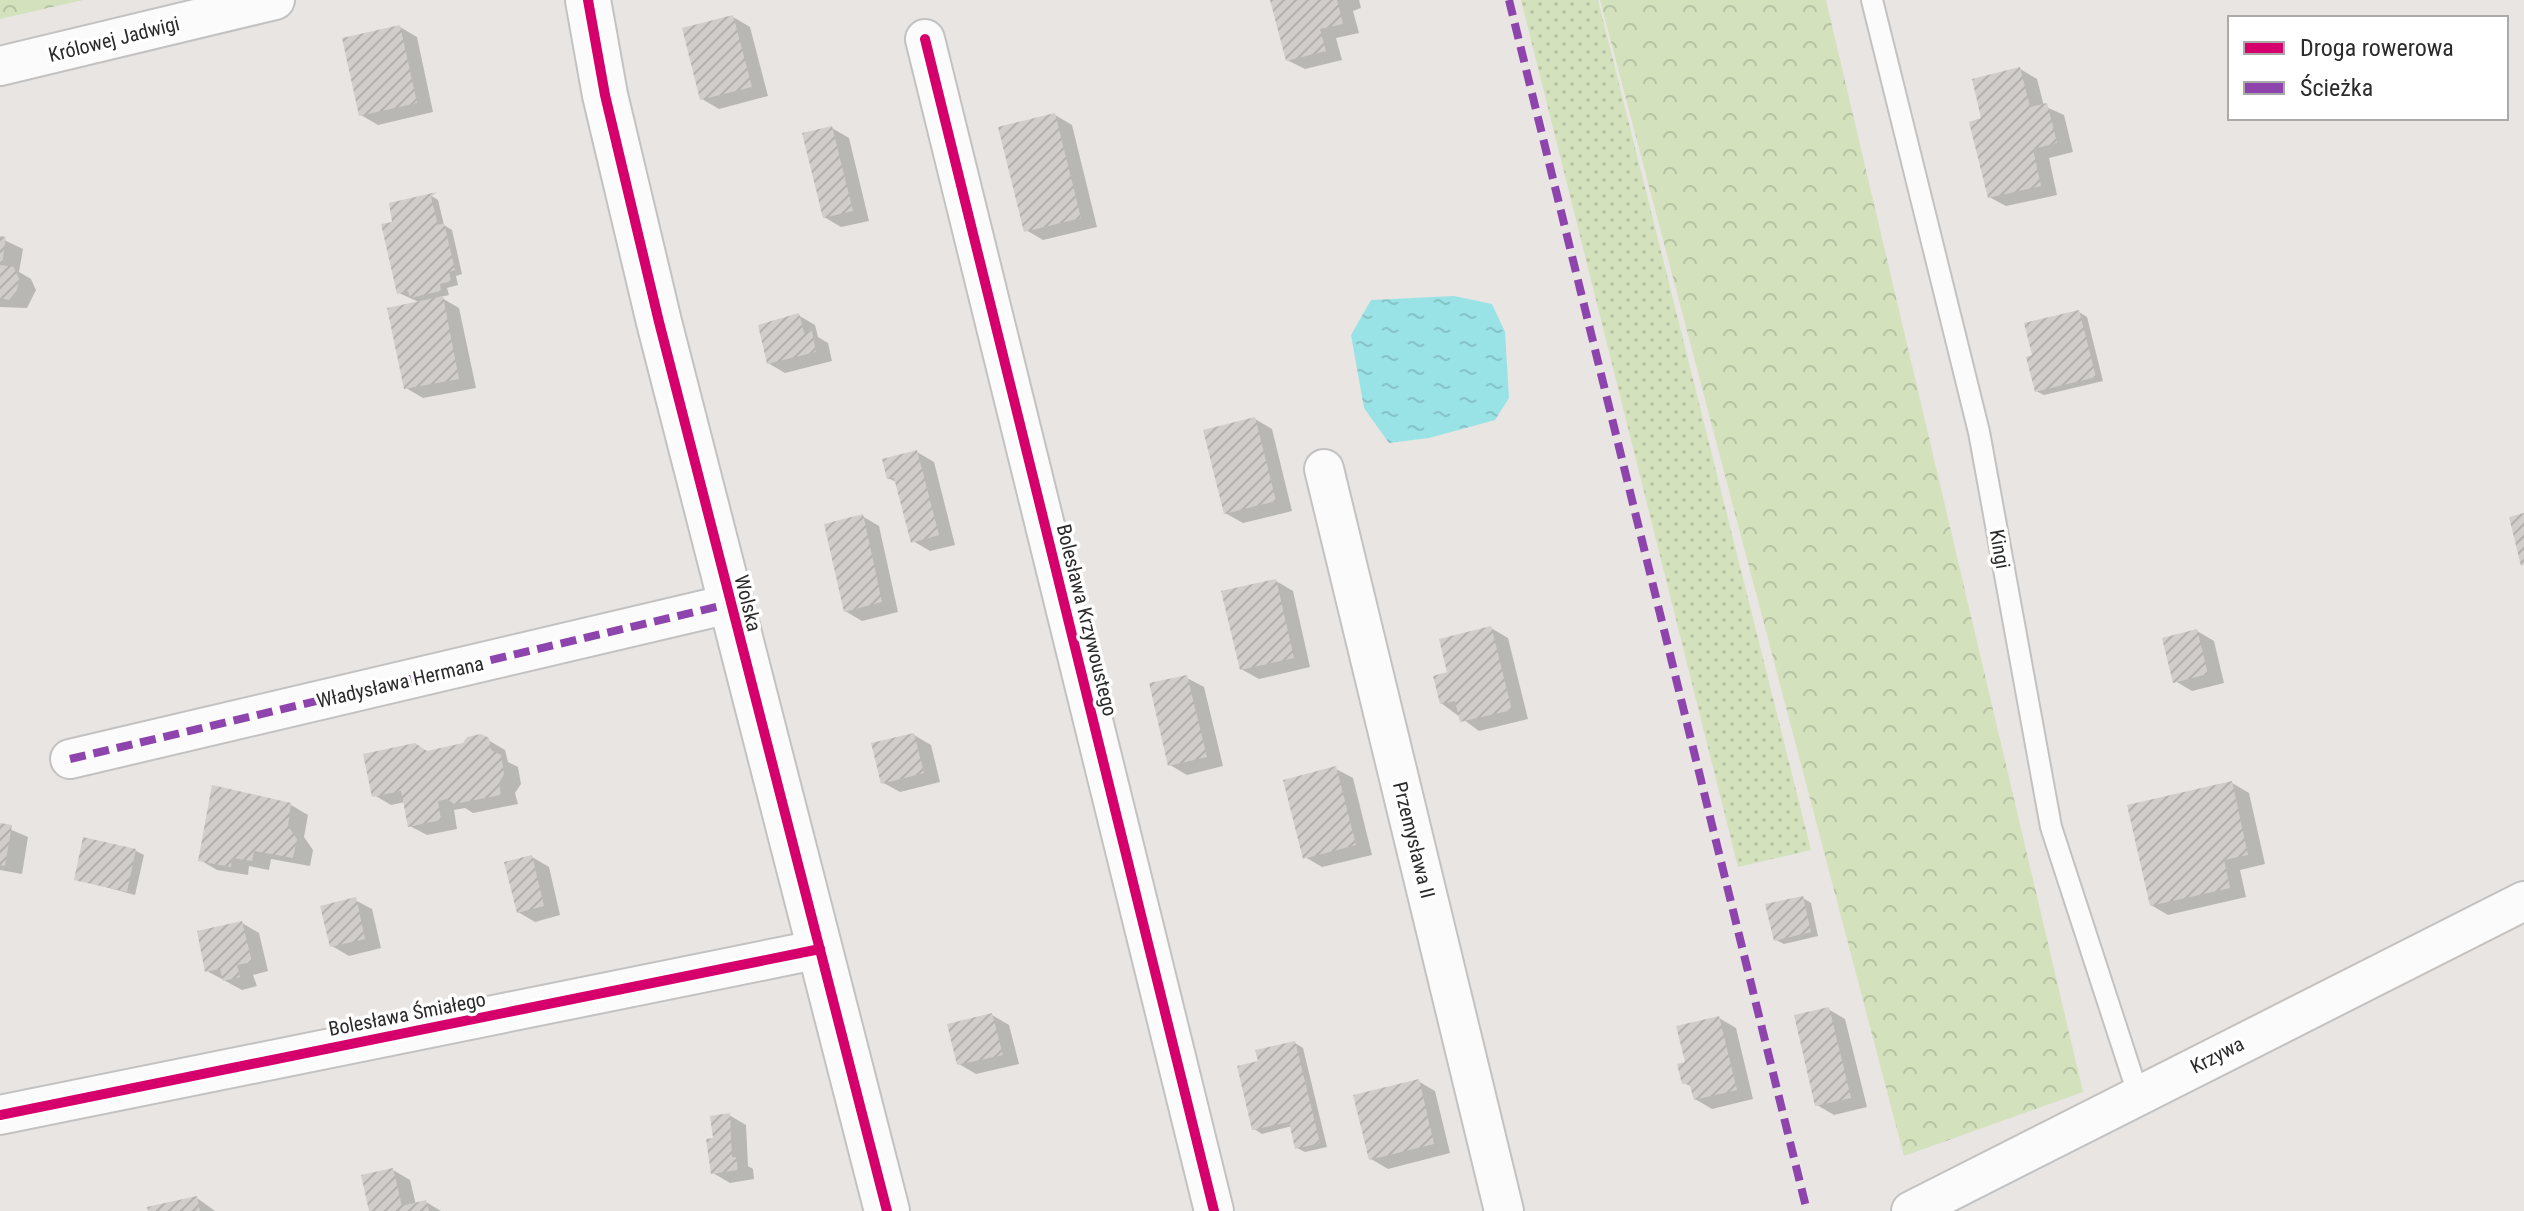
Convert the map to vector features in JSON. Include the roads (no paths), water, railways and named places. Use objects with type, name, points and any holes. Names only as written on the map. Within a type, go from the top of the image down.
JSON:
[{"type":"street","name":"Królowej Jadwigi","points":[[0,66],[275,0]]},
{"type":"street","name":"Wolska","points":[[588,0],[609,111],[729,604],[887,1211]]},
{"type":"street","name":"Bolesława Krzywoustego","points":[[925,39],[1214,1211]]},
{"type":"street","name":"Przemysława II","points":[[1324,469],[1504,1211]]},
{"type":"street","name":"Władysława Hermana","points":[[70,759],[729,604]]},
{"type":"street","name":"Krzywa","points":[[1911,1211],[2524,901]]},
{"type":"street","name":"Bolesława Śmiałego","points":[[0,1115],[820,949]]},
{"type":"lane","name":"Kingi","points":[[1872,0],[1979,432],[2051,827],[2138,1094]]},
{"type":"water","points":[[1454,296],[1492,304],[1505,332],[1509,398],[1495,420],[1429,438],[1389,443],[1364,408],[1351,335],[1371,300]]}]
